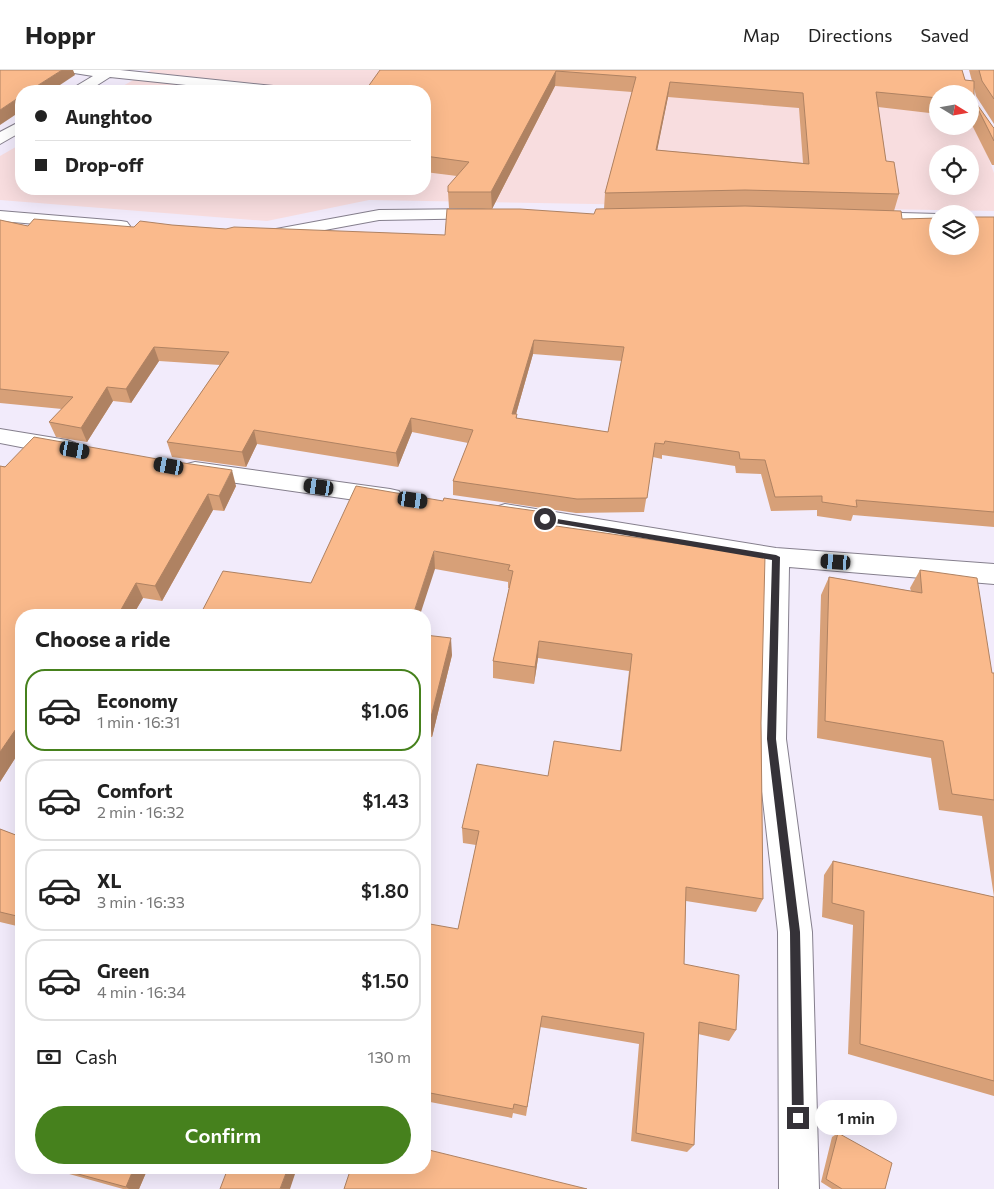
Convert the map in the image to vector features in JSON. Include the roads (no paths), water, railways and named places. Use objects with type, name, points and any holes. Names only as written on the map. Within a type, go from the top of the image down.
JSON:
[{"type":"street","points":[[79,70],[109,71],[231,85]]},
{"type":"street","points":[[87,85],[109,71]]},
{"type":"street","points":[[0,139],[15,130]]},
{"type":"street","points":[[249,234],[276,234],[379,216],[504,214]]},
{"type":"street","points":[[0,216],[135,227]]},
{"type":"street","points":[[850,216],[929,219]]},
{"type":"street","points":[[0,436],[85,451]]},
{"type":"street","points":[[169,466],[410,500]]},
{"type":"street","points":[[487,511],[776,557],[994,574]]},
{"type":"street","points":[[776,557],[771,739],[795,932],[799,1189]]}]
